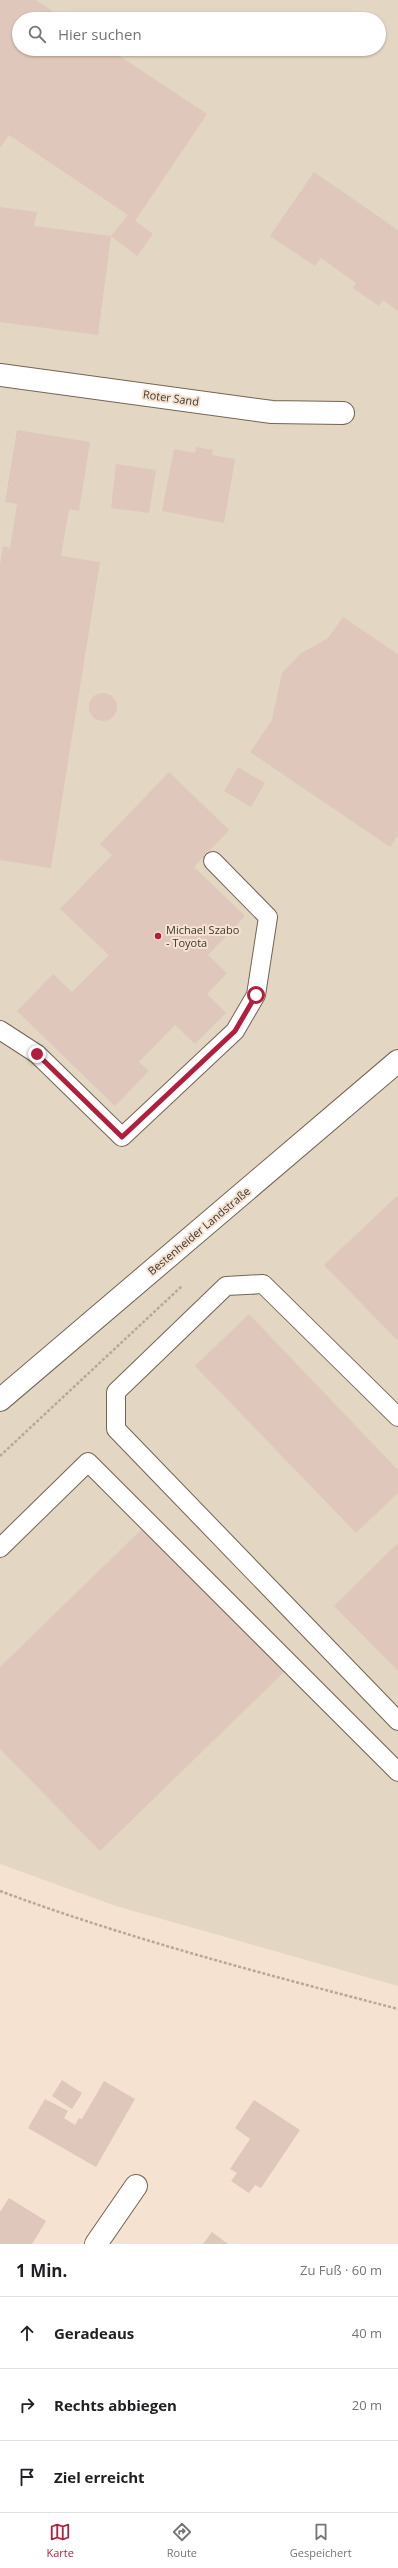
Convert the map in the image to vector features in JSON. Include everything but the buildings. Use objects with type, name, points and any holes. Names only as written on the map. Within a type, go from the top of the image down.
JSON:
[{"type":"main road","name":"Roter Sand","points":[[0,375],[272,412],[343,413]]},
{"type":"main road","name":"Bestenheider Landstraße","points":[[0,1400],[398,1061]]},
{"type":"main road","points":[[96,2244],[136,2186]]},
{"type":"lane","points":[[0,1030],[37,1054],[122,1137],[235,1031],[256,995],[268,917],[214,861]]},
{"type":"lane","points":[[398,1417],[263,1284],[226,1286],[116,1392],[116,1429],[398,1721]]},
{"type":"lane","points":[[0,1548],[88,1462],[398,1772]]},
{"type":"path","points":[[0,1891],[51,1910],[201,1955],[398,2009]]},
{"type":"shaded area","points":[[0,0],[398,0],[398,1986],[116,1906],[0,1864]]},
{"type":"place","name":"Michael Szabo - Toyota","points":[[158,936]]},
{"type":"route","points":[[37,1054],[122,1137],[235,1031],[256,995]]}]
